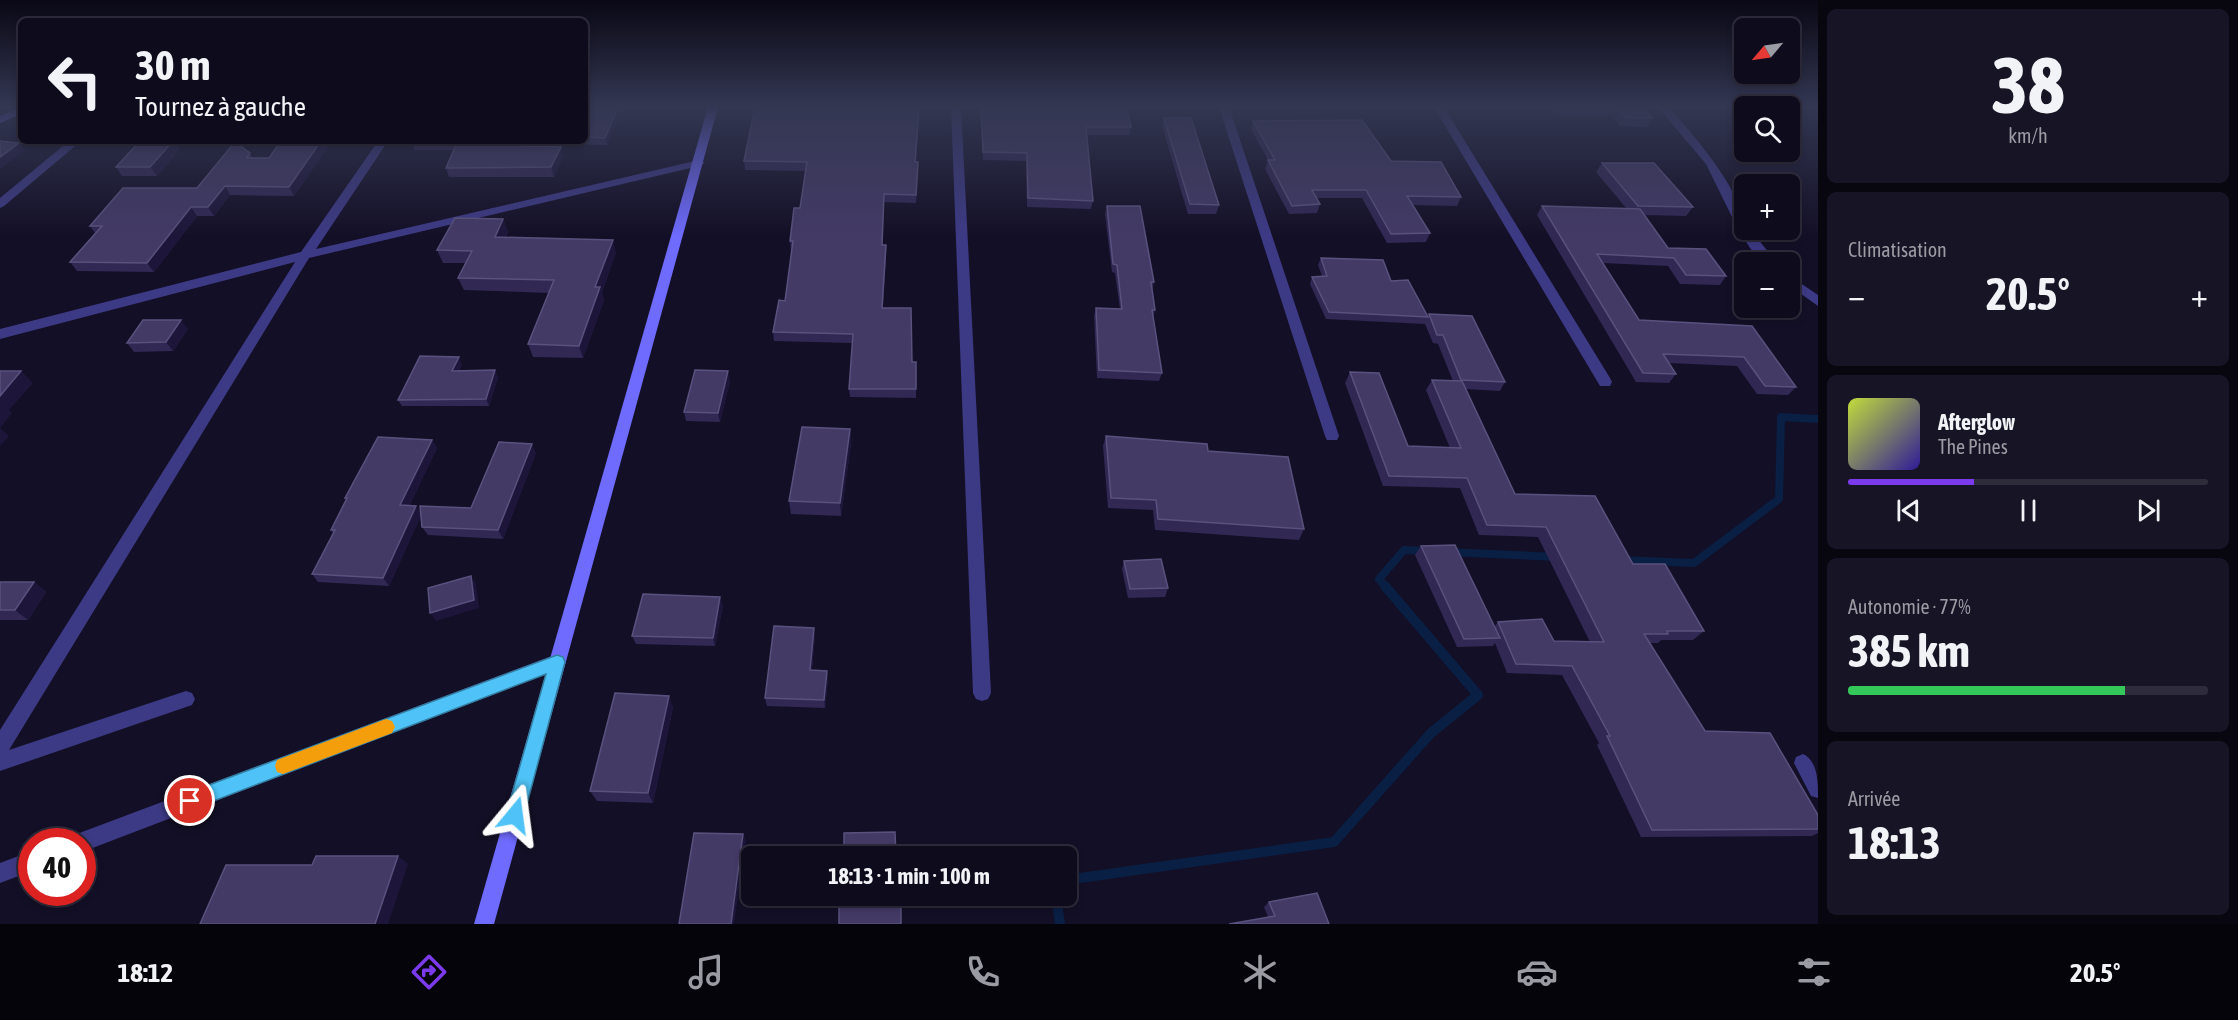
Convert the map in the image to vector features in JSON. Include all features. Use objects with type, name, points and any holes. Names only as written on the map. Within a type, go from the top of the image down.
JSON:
[{"type":"street","points":[[0,204],[65,150]]},
{"type":"street","points":[[0,747],[305,255],[377,150]]},
{"type":"street","points":[[484,924],[702,150]]},
{"type":"street","points":[[958,150],[982,693]]},
{"type":"street","points":[[1238,150],[1332,436]]},
{"type":"street","points":[[1465,150],[1605,382]]},
{"type":"street","points":[[1701,150],[1711,162],[1734,207]]},
{"type":"street","points":[[0,334],[305,255],[699,163]]},
{"type":"street","points":[[1751,240],[1761,252]]},
{"type":"street","points":[[1800,288],[1818,302]]},
{"type":"street","points":[[96,837],[557,662]]},
{"type":"street","points":[[0,762],[186,699]]},
{"type":"street","points":[[1803,763],[1818,789]]},
{"type":"street","points":[[0,873],[18,866]]},
{"type":"building","points":[[0,150],[9,150],[0,157]]},
{"type":"building","points":[[132,150],[165,150],[150,167],[116,167]]},
{"type":"building","points":[[228,150],[246,150],[250,153],[247,158],[269,158],[275,150],[315,150],[289,187],[225,186],[208,207],[191,207],[147,263],[70,262],[102,226],[90,226],[123,188],[197,188]]},
{"type":"building","points":[[454,150],[559,150],[551,167],[446,168]]},
{"type":"building","points":[[746,150],[916,150],[915,162],[918,162],[916,195],[884,194],[882,245],[886,245],[882,308],[911,308],[912,362],[916,362],[916,389],[849,389],[853,334],[773,332],[779,300],[785,301],[793,241],[790,241],[794,208],[800,208],[807,162],[744,161]]},
{"type":"building","points":[[983,150],[1088,150],[1093,201],[1028,198],[1027,153],[983,152]]},
{"type":"building","points":[[1174,150],[1201,150],[1219,205],[1190,204]]},
{"type":"building","points":[[1269,150],[1383,150],[1391,161],[1441,162],[1461,197],[1407,196],[1430,233],[1391,234],[1366,190],[1312,190],[1320,204],[1292,206],[1268,160],[1275,160]]},
{"type":"building","points":[[1602,163],[1654,163],[1693,207],[1638,206]]},
{"type":"building","points":[[1107,206],[1140,206],[1154,282],[1151,282],[1155,310],[1152,310],[1162,373],[1099,370],[1096,308],[1122,309],[1117,265],[1113,264]]},
{"type":"building","points":[[1542,206],[1640,209],[1668,248],[1706,249],[1726,276],[1686,275],[1674,258],[1597,254],[1639,320],[1752,326],[1796,387],[1765,386],[1744,357],[1663,354],[1676,374],[1643,373]]},
{"type":"building","points":[[455,218],[503,219],[495,237],[613,240],[595,287],[600,287],[579,346],[528,344],[554,280],[458,278],[472,251],[437,250]]},
{"type":"building","points":[[1321,258],[1383,260],[1391,281],[1408,280],[1428,317],[1329,312],[1312,277],[1327,276]]},
{"type":"building","points":[[1429,314],[1472,316],[1505,382],[1461,380],[1443,335],[1437,335]]},
{"type":"building","points":[[143,320],[181,320],[166,342],[127,343]]},
{"type":"building","points":[[420,356],[459,357],[452,371],[495,370],[486,399],[398,400]]},
{"type":"building","points":[[695,370],[728,371],[718,413],[684,412]]},
{"type":"building","points":[[0,371],[21,371],[0,396]]},
{"type":"building","points":[[1350,372],[1379,373],[1408,446],[1461,448],[1432,380],[1462,381],[1515,494],[1595,496],[1633,564],[1665,564],[1704,631],[1667,631],[1668,634],[1644,634],[1705,731],[1770,733],[1818,815],[1818,829],[1652,830],[1607,736],[1610,736],[1572,666],[1516,664],[1498,622],[1542,619],[1554,641],[1604,642],[1546,527],[1487,525],[1467,478],[1389,476]]},
{"type":"building","points":[[802,427],[850,429],[840,503],[789,501]]},
{"type":"building","points":[[1106,436],[1207,444],[1208,451],[1288,457],[1304,529],[1158,519],[1156,500],[1111,498]]},
{"type":"building","points":[[378,437],[432,440],[400,505],[416,506],[383,578],[312,574],[335,530],[331,530],[347,498],[345,498]]},
{"type":"building","points":[[499,442],[532,444],[498,530],[422,527],[420,506],[471,508]]},
{"type":"building","points":[[1455,545],[1500,638],[1464,639],[1421,546]]},
{"type":"building","points":[[1161,559],[1168,588],[1130,589],[1124,561]]},
{"type":"building","points":[[471,576],[474,600],[430,613],[428,588]]},
{"type":"building","points":[[0,582],[34,582],[15,610],[0,610]]},
{"type":"building","points":[[643,594],[720,597],[713,638],[632,636]]},
{"type":"building","points":[[774,626],[814,628],[810,670],[827,671],[824,700],[765,698]]},
{"type":"building","points":[[615,693],[669,696],[648,793],[590,791]]},
{"type":"building","points":[[895,832],[896,846],[844,846],[844,833]]},
{"type":"building","points":[[694,833],[743,834],[731,924],[679,924]]},
{"type":"building","points":[[316,856],[398,856],[375,924],[200,924],[226,865],[312,865]]},
{"type":"building","points":[[1317,893],[1329,924],[1229,924],[1275,916],[1269,902]]},
{"type":"building","points":[[901,906],[901,924],[839,924],[839,907]]},
{"type":"waterway","points":[[1622,560],[1694,563],[1779,499],[1781,417],[1818,419]]},
{"type":"waterway","points":[[1387,588],[1379,579],[1404,550],[1429,551]]},
{"type":"waterway","points":[[1448,552],[1558,557]]},
{"type":"waterway","points":[[1077,878],[1334,842],[1431,733],[1478,695],[1385,586]]},
{"type":"waterway","points":[[1057,906],[1060,924]]},
{"type":"slow traffic","points":[[283,766],[386,727]]},
{"type":"route","points":[[190,801],[557,662],[515,815]]}]
